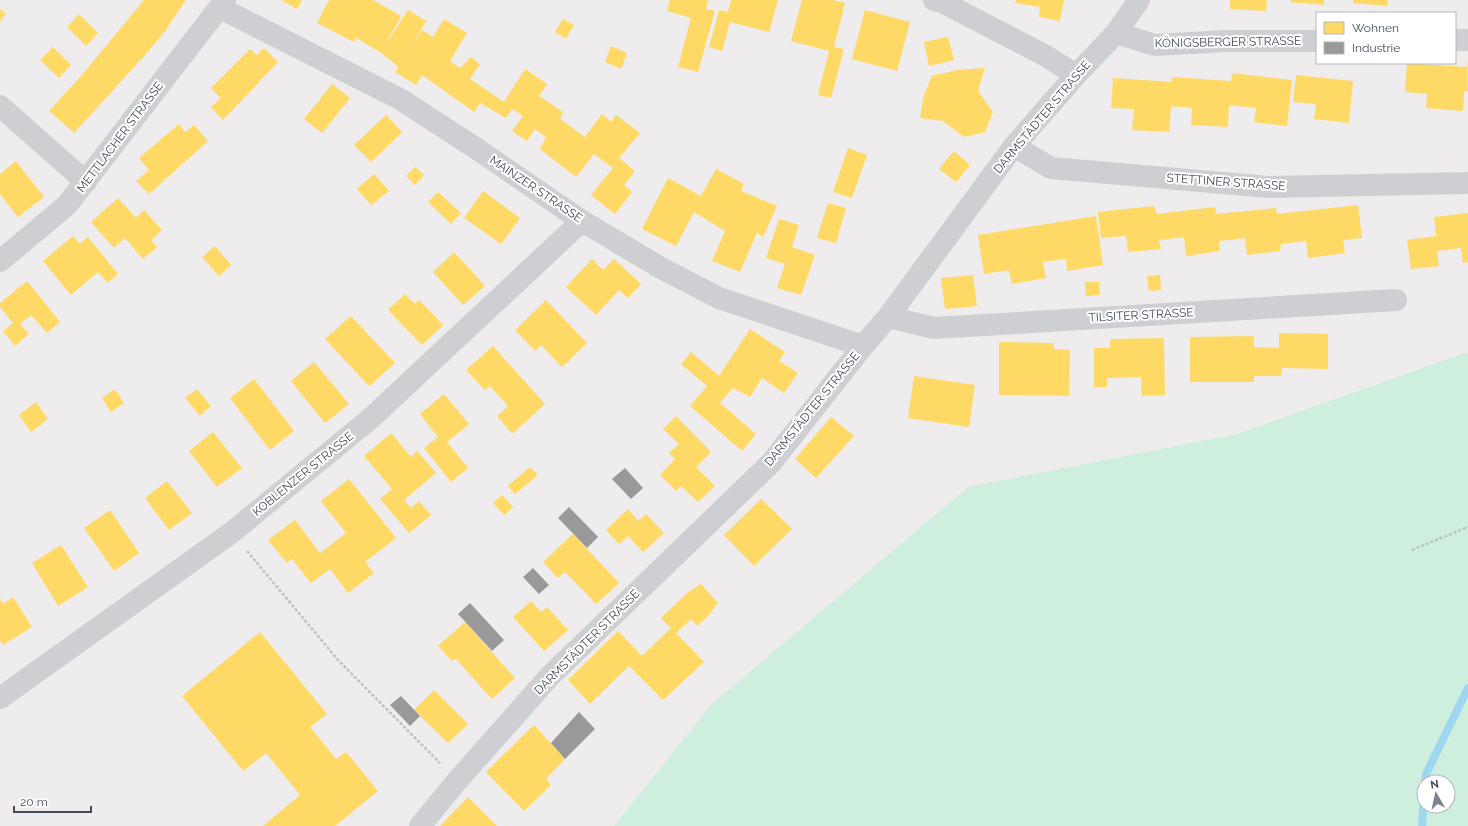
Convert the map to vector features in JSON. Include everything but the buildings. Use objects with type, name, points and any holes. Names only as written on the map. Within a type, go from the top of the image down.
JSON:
[{"type":"street","points":[[934,0],[942,2],[1046,56],[1076,75]]},
{"type":"street","name":"DARMSTÄDTER STRASSE","points":[[420,826],[457,780],[549,677],[771,462],[863,346],[888,317],[1014,146],[1076,75],[1116,33],[1139,0]]},
{"type":"street","name":"METTLACHER STRASSE","points":[[0,260],[67,205],[86,182],[132,119],[223,4]]},
{"type":"street","name":"MAINZER STRASSE","points":[[223,4],[400,99],[474,147],[582,221],[661,268],[719,298],[863,346]]},
{"type":"street","name":"KÖNIGSBERGER STRASSE","points":[[1116,33],[1155,44],[1227,41],[1316,41]]},
{"type":"street","points":[[1456,40],[1468,40]]},
{"type":"street","points":[[0,106],[86,182]]},
{"type":"street","name":"STETTINER STRASSE","points":[[1014,146],[1051,168],[1269,187],[1468,183]]},
{"type":"street","name":"KOBLENZER STRASSE","points":[[0,698],[231,533],[370,419],[582,221]]},
{"type":"street","name":"TILSITER STRASSE","points":[[888,317],[934,328],[1396,300]]},
{"type":"path","points":[[1412,550],[1468,527]]},
{"type":"path","points":[[231,533],[338,660],[457,780]]},
{"type":"green space","points":[[1468,352],[1468,826],[614,826],[712,704],[968,487],[1237,434]]},
{"type":"waterway","points":[[1426,774],[1468,688]]},
{"type":"waterway","points":[[1422,826],[1423,814]]}]
